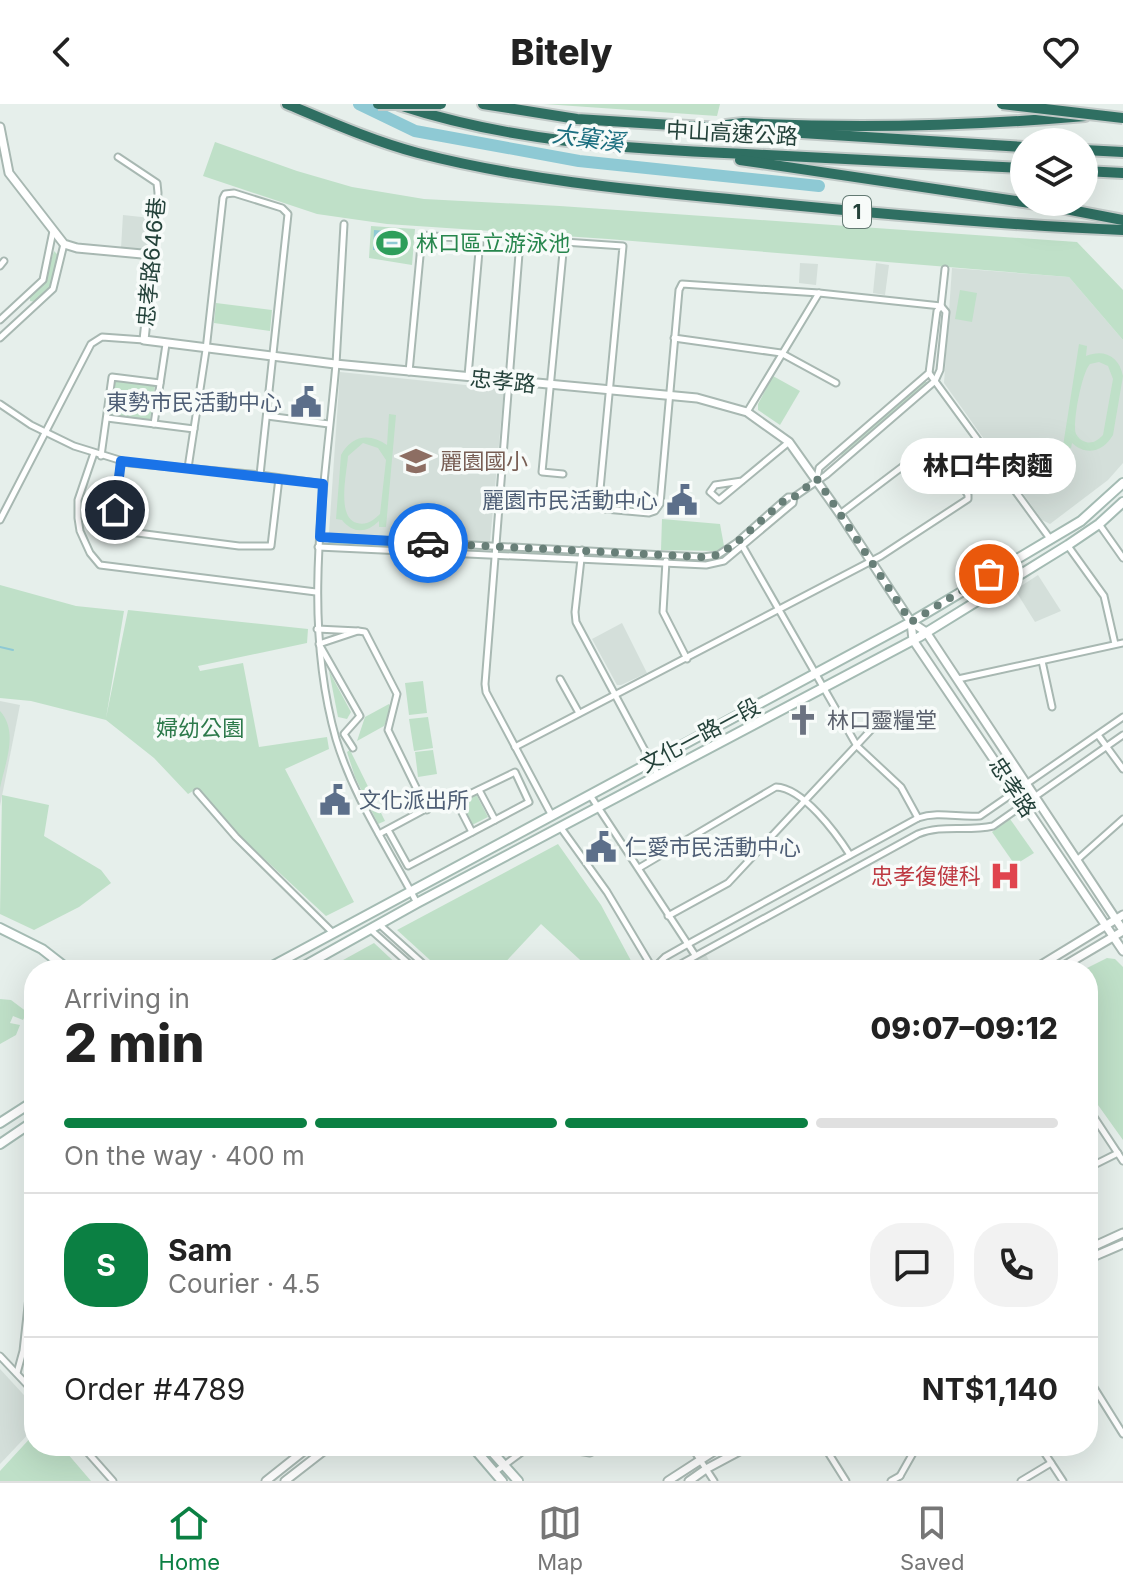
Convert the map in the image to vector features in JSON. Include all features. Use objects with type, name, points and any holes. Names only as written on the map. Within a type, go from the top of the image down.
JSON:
[{"type":"highway","name":"1","points":[[287,104],[355,132],[416,152],[591,185],[972,223],[1123,230]]},
{"type":"highway","points":[[378,104],[441,104]]},
{"type":"highway","name":"中山高速公路","points":[[395,104],[439,119],[573,142],[683,151],[1010,167]]},
{"type":"highway","name":"中山高速公路","points":[[483,104],[577,119],[1010,146]]},
{"type":"highway","points":[[1002,104],[1123,115]]},
{"type":"highway","points":[[698,128],[743,123],[858,128],[932,127],[1123,115]]},
{"type":"highway","points":[[683,151],[1123,220]]},
{"type":"highway","points":[[1098,151],[1123,152]]},
{"type":"highway","points":[[1098,172],[1123,173]]},
{"type":"main road","name":"文化一路一段","points":[[283,960],[911,622],[1081,521],[1123,483]]},
{"type":"main road","name":"文化一路一段","points":[[315,960],[913,640],[1068,545],[1123,505]]},
{"type":"main road","points":[[0,928],[42,949],[56,960]]},
{"type":"main road","points":[[0,1123],[24,1107]]},
{"type":"main road","points":[[0,1144],[24,1128]]},
{"type":"main road","points":[[480,1456],[502,1481]]},
{"type":"main road","points":[[496,1456],[518,1481]]},
{"type":"street","points":[[0,127],[9,173],[64,244],[153,255]]},
{"type":"street","name":"忠孝路646巷","points":[[118,157],[157,183],[144,340]]},
{"type":"street","points":[[188,468],[206,350],[223,198],[225,194],[234,193],[282,208],[288,214],[260,475]]},
{"type":"street","points":[[344,224],[318,547],[317,629],[336,739],[351,781],[417,903]]},
{"type":"street","points":[[0,320],[44,277],[53,231]]},
{"type":"street","points":[[409,372],[422,235],[480,240],[468,377]]},
{"type":"street","points":[[520,241],[486,692],[551,814]]},
{"type":"street","points":[[320,537],[703,557],[718,555],[788,497],[794,497],[826,475],[935,381],[940,370],[946,312],[941,306],[819,293],[682,284],[674,338],[660,504],[649,513],[605,509],[600,506],[599,500],[623,246],[564,242],[542,472],[563,474]]},
{"type":"street","points":[[0,338],[53,289],[64,244]]},
{"type":"street","points":[[817,479],[819,468],[929,373],[945,269]]},
{"type":"street","points":[[747,412],[819,293]]},
{"type":"street","points":[[22,299],[31,309]]},
{"type":"street","name":"忠孝路","points":[[0,520],[91,344],[102,337],[409,372],[718,402],[747,412],[789,442],[817,479],[911,622],[926,632],[1034,798],[1120,917],[1123,930]]},
{"type":"street","points":[[674,338],[781,353],[836,383]]},
{"type":"street","points":[[154,424],[166,344]]},
{"type":"street","points":[[929,373],[1051,540]]},
{"type":"street","points":[[160,383],[112,377],[107,418],[98,454],[78,500],[80,531],[90,553],[100,565],[316,592]]},
{"type":"street","points":[[0,404],[45,433],[121,461],[323,484]]},
{"type":"street","points":[[267,416],[329,424]]},
{"type":"street","points":[[107,418],[194,429]]},
{"type":"street","points":[[742,481],[715,485],[710,492],[719,500],[742,481],[789,442]]},
{"type":"street","points":[[515,747],[872,560],[968,499],[967,490],[938,449],[927,448],[840,514]]},
{"type":"street","points":[[121,461],[114,530],[202,542],[271,546],[279,478]]},
{"type":"street","points":[[318,547],[714,564],[724,561],[743,547],[793,503],[794,497]]},
{"type":"street","points":[[1103,521],[1123,558]]},
{"type":"street","points":[[1068,545],[1104,596],[1115,644]]},
{"type":"street","points":[[743,547],[857,746],[901,787],[918,818]]},
{"type":"street","points":[[582,550],[576,622],[658,775]]},
{"type":"street","points":[[666,555],[663,612],[687,659]]},
{"type":"street","name":"忠孝路","points":[[911,622],[913,640],[1123,951]]},
{"type":"street","points":[[317,629],[365,632],[397,694],[388,730],[427,810]]},
{"type":"street","points":[[319,644],[358,631]]},
{"type":"street","points":[[957,679],[1123,643]]},
{"type":"street","points":[[319,644],[360,716],[344,734],[353,748]]},
{"type":"street","points":[[1042,661],[1052,707]]},
{"type":"street","points":[[560,679],[579,713]]},
{"type":"street","points":[[668,916],[728,883],[883,717]]},
{"type":"street","points":[[663,960],[918,818],[932,813],[963,818],[980,816],[1123,717]]},
{"type":"street","points":[[1098,735],[1123,769]]},
{"type":"street","points":[[686,960],[916,835],[933,828],[975,830],[987,827],[1025,805],[1123,735]]},
{"type":"street","points":[[379,834],[446,798],[449,804],[515,772],[529,802],[408,866],[388,830]]},
{"type":"street","points":[[1041,775],[1049,787]]},
{"type":"street","points":[[639,868],[776,787],[786,787],[834,829],[850,855]]},
{"type":"street","points":[[479,790],[495,820]]},
{"type":"street","points":[[197,792],[236,837],[333,933]]},
{"type":"street","points":[[589,794],[695,955]]},
{"type":"street","points":[[456,801],[472,832]]},
{"type":"street","points":[[980,816],[987,827]]},
{"type":"street","points":[[1077,860],[1123,819]]},
{"type":"street","points":[[909,824],[916,835]]},
{"type":"street","points":[[561,827],[607,892],[646,960]]},
{"type":"street","points":[[799,884],[806,894]]},
{"type":"street","points":[[1049,960],[1120,917]]},
{"type":"street","points":[[380,924],[419,960]]},
{"type":"street","points":[[371,929],[405,960]]},
{"type":"street","points":[[1073,960],[1123,930]]},
{"type":"street","points":[[1098,1123],[1123,1161]]},
{"type":"street","points":[[1098,1163],[1118,1153]]},
{"type":"street","points":[[1098,1244],[1123,1233]]},
{"type":"street","points":[[1098,1255],[1123,1244]]},
{"type":"street","points":[[17,1373],[24,1342]]},
{"type":"street","points":[[0,1356],[24,1381]]},
{"type":"street","points":[[1098,1394],[1123,1434]]},
{"type":"street","points":[[91,1456],[113,1481]]},
{"type":"street","points":[[266,1481],[297,1456]]},
{"type":"street","points":[[285,1481],[317,1456]]},
{"type":"street","points":[[494,1472],[516,1456]]},
{"type":"street","points":[[668,1481],[704,1456]]},
{"type":"street","points":[[689,1481],[730,1456]]},
{"type":"street","points":[[830,1456],[846,1481]]},
{"type":"street","points":[[891,1481],[902,1478],[912,1456]]},
{"type":"street","points":[[1046,1456],[1063,1481]]},
{"type":"street","points":[[700,1458],[714,1481]]},
{"type":"street","points":[[1021,1481],[1051,1463]]},
{"type":"shaded area","points":[[123,215],[151,218],[146,251],[121,248]]},
{"type":"shaded area","points":[[800,263],[818,264],[816,285],[799,283]]},
{"type":"shaded area","points":[[876,263],[889,265],[885,295],[873,293]]},
{"type":"shaded area","points":[[952,268],[1069,277],[1123,340],[1123,463],[1108,480],[1050,524],[1042,520],[944,383]]},
{"type":"shaded area","name":"麗園國小","points":[[340,372],[504,389],[490,542],[329,533]]},
{"type":"shaded area","points":[[1038,575],[1061,611],[1035,622],[1015,590]]},
{"type":"shaded area","points":[[622,623],[647,673],[617,685],[592,639]]},
{"type":"shaded area","points":[[0,701],[20,705],[0,806]]},
{"type":"shaded area","points":[[705,953],[709,960],[693,960]]},
{"type":"shaded area","points":[[0,1369],[24,1395],[24,1439],[0,1464]]},
{"type":"green space","points":[[544,104],[720,104],[717,116]]},
{"type":"green space","points":[[215,142],[352,187],[424,199],[1077,242],[1123,290],[1123,340],[1069,277],[387,224],[317,214],[203,176]]},
{"type":"green space","name":"林口區立游泳池","points":[[371,226],[415,229],[412,265],[369,258]]},
{"type":"green space","points":[[54,251],[59,256],[51,286],[35,302],[30,301],[30,296],[45,281]]},
{"type":"green space","points":[[960,290],[977,293],[972,322],[955,319]]},
{"type":"green space","points":[[216,303],[272,310],[270,331],[214,323]]},
{"type":"green space","points":[[1079,344],[1087,346],[1086,356],[1099,353],[1110,356],[1118,363],[1123,376],[1113,435],[1109,441],[1088,451],[1072,443],[1071,448],[1063,446]],"holes":[[[1099,362],[1108,366],[1113,379],[1103,435],[1095,441],[1086,442],[1078,437],[1075,428],[1081,387],[1090,364]]]},
{"type":"green space","points":[[773,376],[800,391],[780,425],[758,410],[758,404]]},
{"type":"green space","points":[[115,380],[155,385],[150,420],[111,415]]},
{"type":"green space","points":[[928,382],[841,456],[842,453]]},
{"type":"green space","points":[[389,414],[396,415],[386,527],[379,527],[379,521],[365,530],[355,530],[336,519],[341,455],[350,444],[361,438],[374,438],[387,445]],"holes":[[[363,443],[378,448],[386,460],[380,514],[360,524],[351,519],[345,504],[348,456]]]},
{"type":"green space","points":[[662,519],[720,524],[724,546],[717,551],[661,550]]},
{"type":"green space","points":[[329,540],[414,544],[417,547],[328,544]]},
{"type":"green space","points":[[500,549],[575,552],[577,554],[500,553]]},
{"type":"green space","name":"婦幼公園","points":[[0,585],[76,606],[124,611],[106,718],[128,610],[308,629],[307,643],[198,666],[200,671],[243,663],[259,747],[327,737],[329,749],[285,769],[354,902],[326,916],[243,839],[198,788],[188,794],[154,758],[106,720],[31,701],[0,698]]},
{"type":"green space","points":[[329,671],[351,712],[347,719],[338,717]]},
{"type":"green space","points":[[423,681],[427,713],[409,715],[405,683]]},
{"type":"green space","points":[[389,704],[392,709],[384,726],[357,741],[365,717]]},
{"type":"green space","points":[[0,711],[6,719],[10,738],[0,788]]},
{"type":"green space","points":[[428,717],[433,748],[414,751],[409,719]]},
{"type":"green space","points":[[350,750],[385,821],[378,824],[355,777],[347,752]]},
{"type":"green space","points":[[433,750],[437,774],[418,777],[415,752]]},
{"type":"green space","points":[[476,794],[488,817],[472,825],[460,802]]},
{"type":"green space","points":[[2,795],[49,805],[44,836],[101,870],[111,883],[79,907],[34,930],[0,914]]},
{"type":"green space","points":[[1010,819],[1034,853],[1015,865],[992,832]]},
{"type":"green space","points":[[558,844],[601,905],[631,960],[580,960],[541,924],[507,960],[430,960],[397,930]]},
{"type":"green space","points":[[374,943],[392,960],[343,960]]},
{"type":"green space","points":[[1107,958],[1115,959],[1123,967],[1123,1140],[1098,1105],[1098,962]]},
{"type":"green space","points":[[0,999],[11,1000],[24,1010],[24,1018],[13,1016],[10,1023],[20,1025],[16,1035],[0,1044]]},
{"type":"green space","points":[[24,1445],[24,1456],[70,1456],[91,1481],[0,1481],[0,1471]]},
{"type":"water","points":[[374,230],[400,232],[399,250],[373,250]]},
{"type":"waterway","name":"大窠溪","points":[[359,104],[415,131],[579,161],[819,186]]},
{"type":"waterway","points":[[0,647],[13,650]]},
{"type":"way so far","points":[[428,543],[703,557],[718,555],[788,497],[794,497],[817,479],[911,622],[989,574]]},
{"type":"place","name":"林口區立游泳池","points":[[392,243]]},
{"type":"place","name":"東勢市民活動中心","points":[[306,402]]},
{"type":"place","name":"麗園國小","points":[[416,461]]},
{"type":"place","name":"麗園市民活動中心","points":[[682,500]]},
{"type":"place","name":"林口牛肉麵","points":[[989,574]]},
{"type":"place","name":"林口靈糧堂","points":[[803,720]]},
{"type":"place","name":"文化派出所","points":[[335,800]]},
{"type":"place","name":"仁愛市民活動中心","points":[[601,847]]},
{"type":"place","name":"忠孝復健科","points":[[1005,876]]},
{"type":"route","points":[[115,510],[121,461],[260,475],[323,484],[320,537],[428,543]]}]
